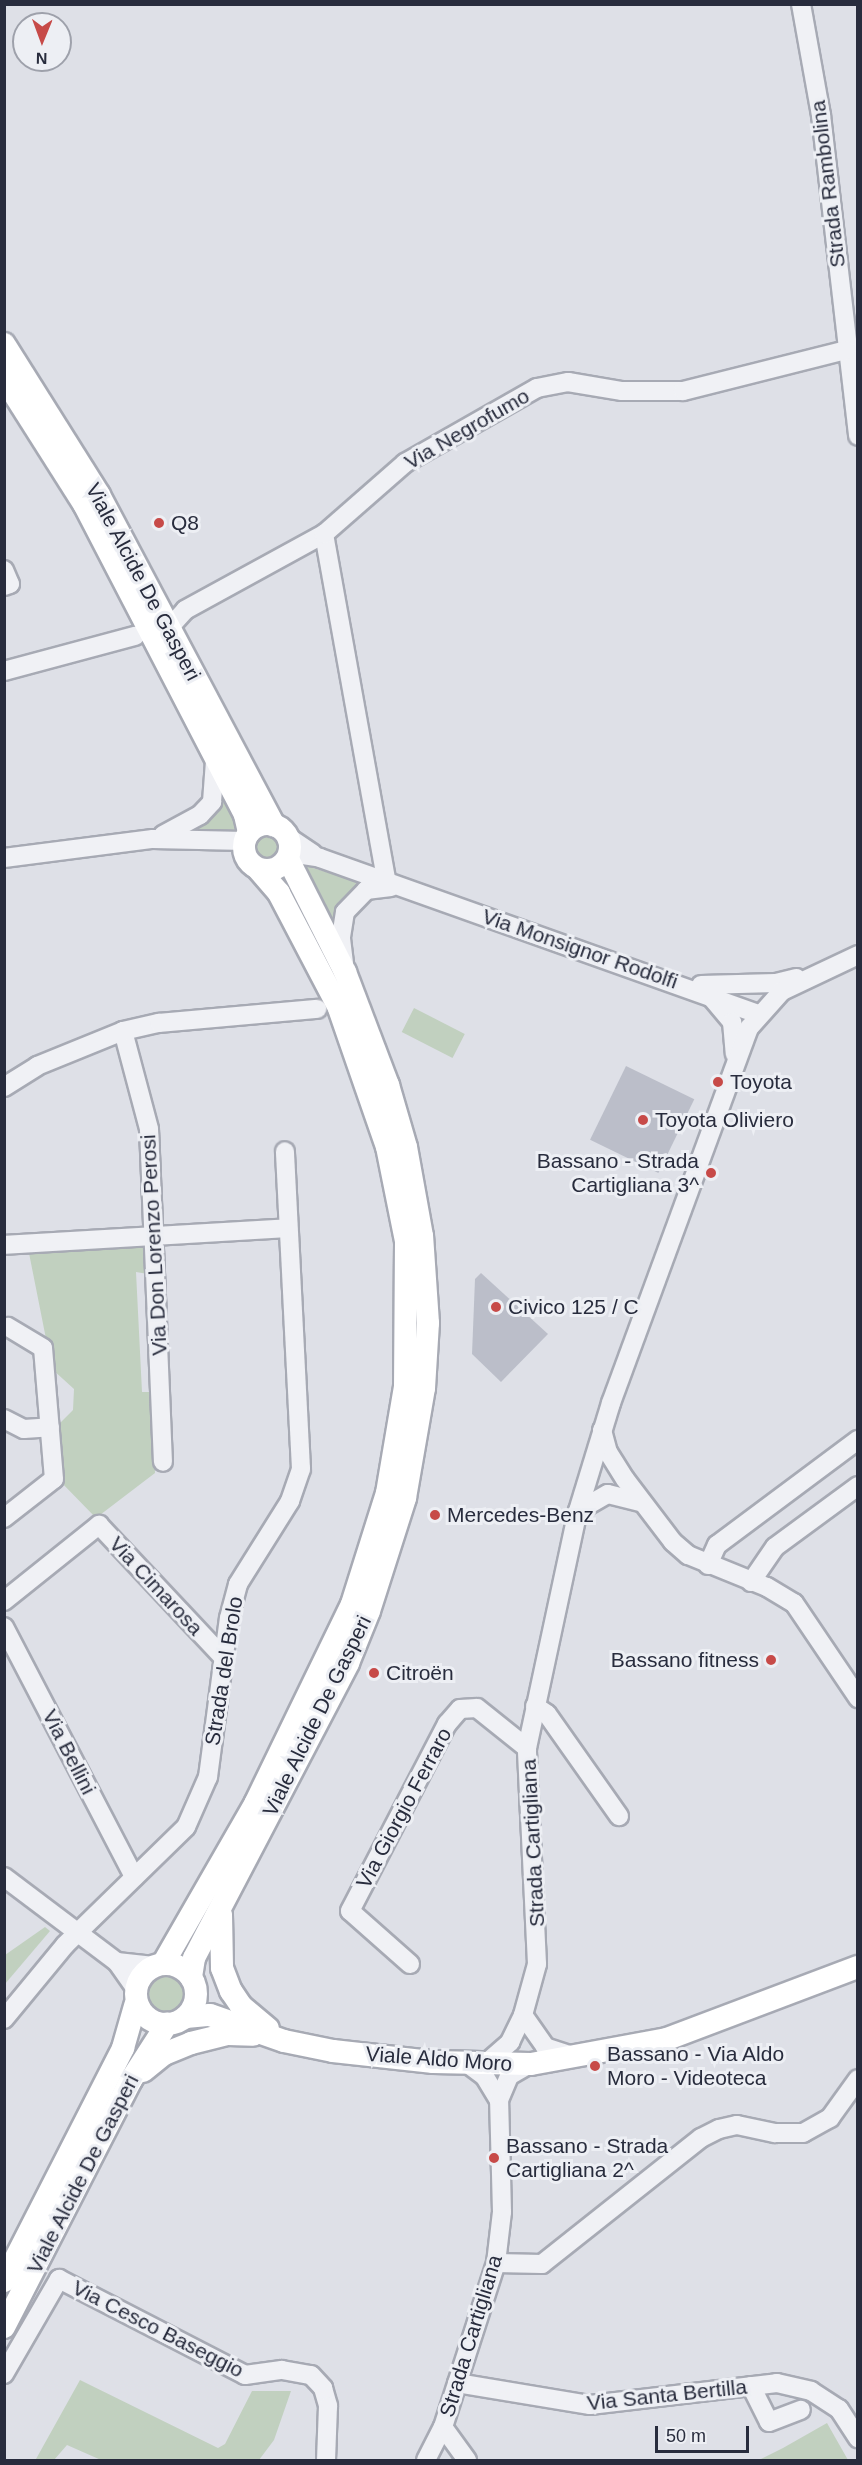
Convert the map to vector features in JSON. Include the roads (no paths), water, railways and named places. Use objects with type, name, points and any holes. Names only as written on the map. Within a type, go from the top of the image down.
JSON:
[{"type":"main road","name":"Viale Alcide De Gasperi","points":[[4,344],[99,495],[285,844],[345,972],[388,1085],[422,1236],[428,1323],[419,1432],[402,1509],[369,1611],[348,1663],[194,1958],[194,2006],[176,2021],[131,2080],[4,2327]]},
{"type":"main road","name":"Viale Alcide De Gasperi","points":[[4,378],[84,504],[245,815],[250,850],[279,893],[339,1008],[387,1147],[406,1241],[409,1323],[405,1388],[387,1493],[352,1604],[255,1804],[136,1998],[123,2048],[4,2281]]},
{"type":"main road","points":[[260,825],[285,844],[271,871],[250,850],[260,825]]},
{"type":"main road","points":[[222,1908],[218,1941],[231,1991],[255,2020],[276,2038]]},
{"type":"main road","points":[[158,1965],[181,1967],[194,1983]]},
{"type":"main road","name":"Viale Aldo Moro","points":[[176,2021],[210,2014],[276,2038],[378,2057],[476,2065],[531,2064],[575,2057],[707,2027],[858,1967]]},
{"type":"main road","name":"Viale Aldo Moro","points":[[194,1983],[226,2020]]},
{"type":"main road","points":[[136,1998],[151,2020],[176,2021]]},
{"type":"main road","points":[[131,2080],[164,2054],[191,2043],[228,2034],[276,2038]]},
{"type":"street","name":"Strada Rambolina","points":[[801,4],[821,116],[846,350],[858,436]]},
{"type":"street","name":"Via Negrofumo","points":[[169,628],[185,610],[324,534],[405,463],[537,388],[568,381],[622,391],[683,391],[846,350]]},
{"type":"street","points":[[324,534],[394,885]]},
{"type":"street","points":[[4,570],[10,584],[4,586]]},
{"type":"street","points":[[4,671],[135,636]]},
{"type":"street","points":[[153,839],[183,826],[212,802],[215,756]]},
{"type":"street","points":[[4,858],[153,839],[210,838],[250,850]]},
{"type":"street","name":"Via Monsignor Rodolfi","points":[[285,844],[394,885],[685,985],[758,1014]]},
{"type":"street","name":"Via Monsignor Rodolfi","points":[[345,972],[341,937],[345,912],[366,890],[394,885]]},
{"type":"street","name":"Strada Cartigliana","points":[[476,2065],[510,2042],[524,2015],[537,1964],[539,1938],[527,1748],[578,1511],[602,1430],[734,1064],[758,1014],[809,974],[858,955]]},
{"type":"street","points":[[685,985],[776,983],[809,974]]},
{"type":"street","points":[[706,993],[732,1022],[737,1041],[734,1064]]},
{"type":"street","points":[[4,1087],[37,1066],[123,1031],[159,1023],[317,1009]]},
{"type":"street","name":"Via Don Lorenzo Perosi","points":[[123,1031],[149,1129],[163,1462]]},
{"type":"street","name":"Strada del Brolo","points":[[4,2019],[76,1933],[186,1827],[208,1777],[223,1657],[238,1584],[297,1488],[302,1453],[287,1228],[285,1151]]},
{"type":"street","points":[[4,1245],[287,1228]]},
{"type":"street","points":[[4,1518],[54,1479],[43,1348],[8,1327]]},
{"type":"street","points":[[4,1419],[24,1429],[50,1427]]},
{"type":"street","points":[[602,1430],[621,1486]]},
{"type":"street","points":[[708,1565],[717,1545],[858,1440]]},
{"type":"street","points":[[589,1472],[621,1486],[640,1502],[688,1556],[794,1603],[858,1698]]},
{"type":"street","points":[[578,1511],[593,1500],[621,1486]]},
{"type":"street","points":[[751,1582],[776,1547],[858,1486]]},
{"type":"street","name":"Via Cimarosa","points":[[4,1601],[99,1525],[223,1657]]},
{"type":"street","name":"Via Bellini","points":[[4,1627],[134,1877]]},
{"type":"street","name":"Strada Cartigliana","points":[[535,1706],[547,1714],[619,1816]]},
{"type":"street","name":"Via Giorgio Ferraro","points":[[410,1964],[350,1911],[447,1724],[460,1709],[477,1708],[527,1748]]},
{"type":"street","points":[[4,1877],[117,1962],[136,1998]]},
{"type":"street","points":[[117,1962],[158,1965]]},
{"type":"street","points":[[524,2015],[546,2047],[575,2057]]},
{"type":"street","name":"Strada Cartigliana","points":[[426,2460],[443,2427],[496,2263],[502,2212],[499,2100],[509,2076],[531,2064]]},
{"type":"street","points":[[476,2065],[499,2100]]},
{"type":"street","points":[[496,2263],[542,2264],[701,2138],[719,2129],[737,2126],[775,2133],[803,2133],[830,2118],[858,2079]]},
{"type":"street","name":"Via Cesco Baseggio","points":[[4,2374],[58,2279],[245,2375],[282,2370],[310,2375],[323,2388],[328,2406],[324,2455]]},
{"type":"street","name":"Via Santa Bertilla","points":[[457,2383],[590,2405],[777,2383],[811,2391],[838,2409],[858,2438]]},
{"type":"street","points":[[752,2386],[769,2422],[801,2410]]},
{"type":"street","points":[[443,2427],[467,2460]]},
{"type":"place","name":"Q8","points":[[159,523]]},
{"type":"place","name":"Toyota","points":[[718,1082]]},
{"type":"place","name":"Toyota Oliviero","points":[[643,1120]]},
{"type":"place","name":"Bassano - Strada Cartigliana 3^","points":[[711,1173]]},
{"type":"place","name":"Civico 125 / C","points":[[496,1307]]},
{"type":"place","name":"Mercedes-Benz","points":[[435,1515]]},
{"type":"place","name":"Bassano fitness","points":[[771,1660]]},
{"type":"place","name":"Citroën","points":[[374,1673]]},
{"type":"place","name":"Bassano - Via Aldo Moro - Videoteca","points":[[595,2066]]},
{"type":"place","name":"Bassano - Strada Cartigliana 2^","points":[[494,2158]]}]
